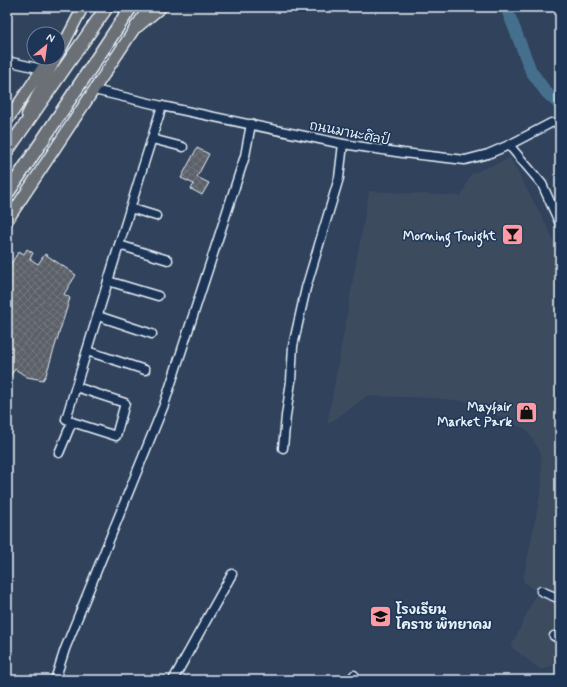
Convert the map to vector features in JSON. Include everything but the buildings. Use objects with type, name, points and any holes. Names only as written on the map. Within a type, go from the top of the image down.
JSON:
[{"type":"highway","points":[[9,148],[107,7]]},
{"type":"highway","points":[[7,194],[130,7]]},
{"type":"highway","points":[[137,26],[160,7]]},
{"type":"main road","points":[[66,32],[83,7]]},
{"type":"main road","points":[[66,40],[83,7]]},
{"type":"main road","points":[[7,221],[150,7]]},
{"type":"main road","points":[[7,121],[44,66]]},
{"type":"main road","points":[[9,148],[52,66]]},
{"type":"street","points":[[7,62],[42,69]]},
{"type":"street","name":"ถนนมานะศิลป์","points":[[94,90],[162,106],[343,144],[403,154],[465,160],[488,154],[509,145],[551,123]]},
{"type":"street","points":[[76,387],[125,402],[116,436],[66,419],[162,106]]},
{"type":"street","points":[[56,680],[65,649],[164,405],[245,156],[251,124]]},
{"type":"street","points":[[152,139],[183,147]]},
{"type":"street","points":[[283,448],[291,381],[293,346],[306,288],[339,178],[343,144]]},
{"type":"street","points":[[509,145],[542,184],[560,224]]},
{"type":"street","points":[[130,208],[156,216]]},
{"type":"street","points":[[119,244],[168,260]]},
{"type":"street","points":[[108,281],[158,296]]},
{"type":"street","points":[[98,316],[152,334]]},
{"type":"street","points":[[87,351],[145,370]]},
{"type":"street","points":[[59,453],[72,422]]},
{"type":"street","points":[[173,680],[232,574]]},
{"type":"street","points":[[541,591],[560,599]]},
{"type":"shaded area","name":"Mayfair Market Park","points":[[510,158],[550,232],[560,261],[560,663],[541,670],[511,647],[537,592],[523,581],[542,486],[541,453],[527,430],[470,402],[433,398],[367,396],[327,425],[369,191],[461,196],[471,174]]},
{"type":"waterway","points":[[506,7],[531,71],[546,92],[560,105]]},
{"type":"place","name":"Morning Tonight","points":[[512,235]]},
{"type":"place","name":"Mayfair Market Park","points":[[527,413]]},
{"type":"place","name":"โรงเรียน โคราช พิทยาคม","points":[[381,616]]}]
